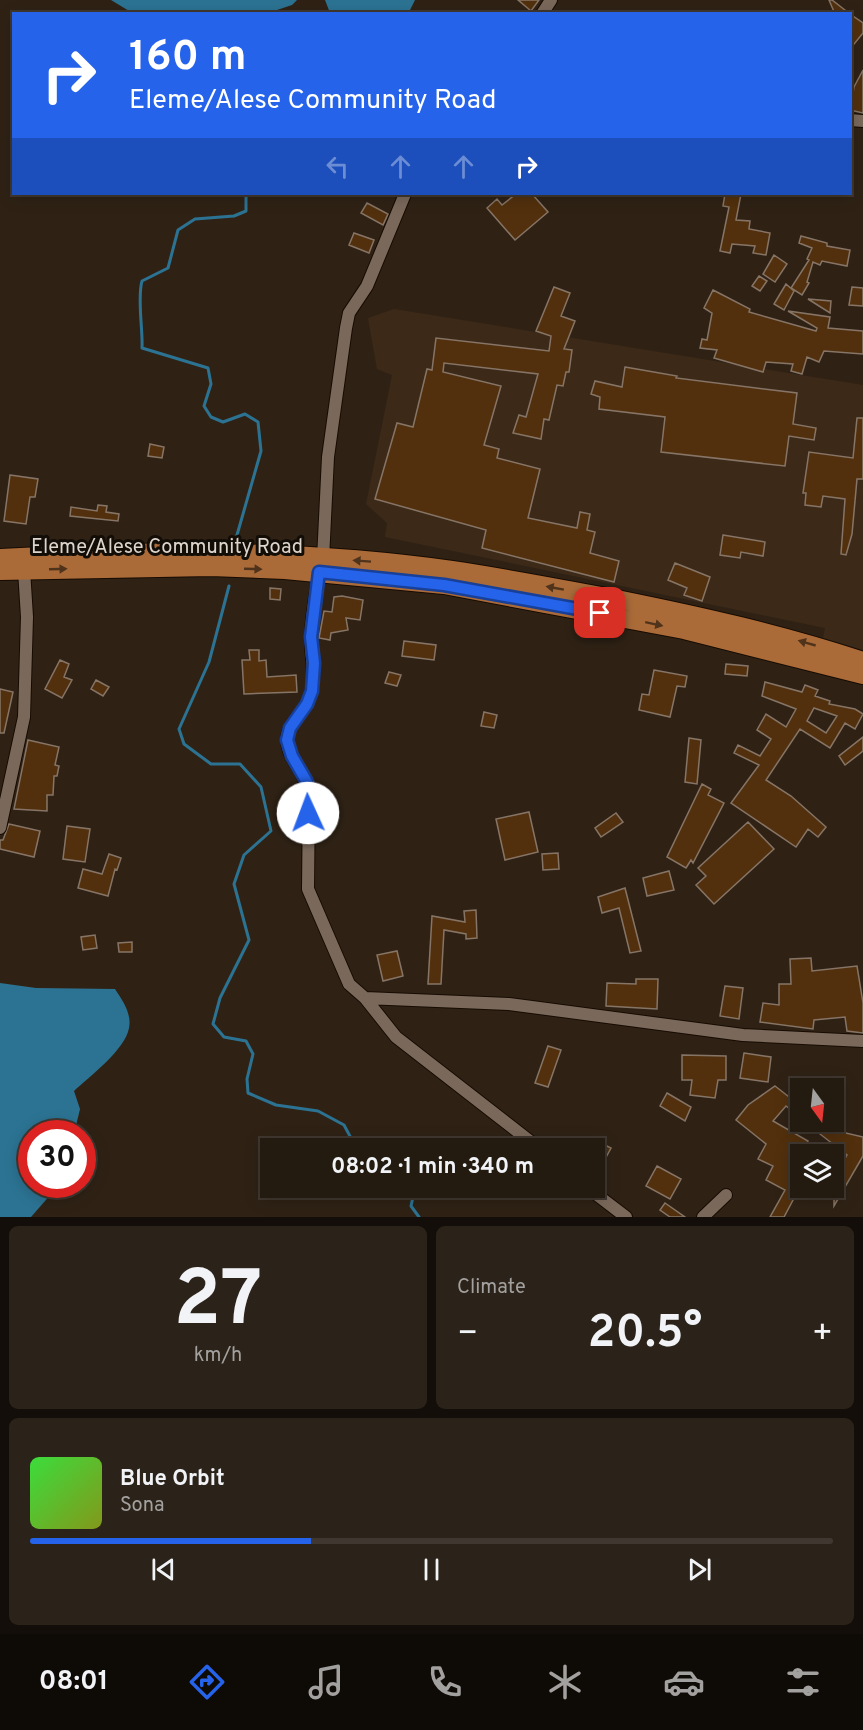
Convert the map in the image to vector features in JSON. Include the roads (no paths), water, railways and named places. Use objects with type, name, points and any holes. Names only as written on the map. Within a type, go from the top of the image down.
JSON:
[{"type":"main road","name":"Eleme/Alese Community Road","points":[[0,558],[210,553],[321,566],[526,598],[684,630],[863,675]]},
{"type":"main road","name":"Eleme/Alese Community Road","points":[[0,571],[321,566],[452,570],[584,593],[761,630],[863,661]]},
{"type":"street","points":[[405,195],[366,286],[349,313],[334,401],[328,457],[321,566],[311,637],[314,663],[312,691],[307,704],[290,728],[287,740],[292,756],[307,782],[309,792],[307,876],[310,897],[349,984],[365,998],[396,1037],[526,1138]]},
{"type":"street","points":[[0,828],[24,717],[27,617],[24,570]]},
{"type":"street","points":[[365,998],[509,1004],[753,1036],[863,1041]]},
{"type":"street","points":[[703,1217],[726,1195]]},
{"type":"street","points":[[601,1198],[626,1217]]},
{"type":"water","points":[[111,0],[297,0],[292,5],[271,12],[131,12]]},
{"type":"water","points":[[325,0],[415,0],[409,12],[330,12]]},
{"type":"water","points":[[0,983],[36,988],[115,989],[126,1007],[130,1022],[129,1028],[114,1054],[74,1091],[80,1109],[77,1120],[18,1120],[18,1198],[48,1198],[31,1217],[0,1217]]},
{"type":"waterway","points":[[235,542],[261,451],[258,422],[245,414],[223,422],[211,417],[204,406],[211,384],[208,368],[142,348],[140,296],[142,281],[168,268],[178,230],[195,219],[234,216],[246,211],[246,195]]},
{"type":"waterway","points":[[229,586],[209,662],[179,729],[184,744],[211,764],[240,764],[261,787],[271,831],[244,855],[234,884],[249,940],[220,998],[213,1024],[224,1037],[246,1041],[253,1054],[247,1079],[248,1093],[276,1105],[318,1111],[344,1125],[351,1138]]},
{"type":"waterway","points":[[413,1198],[411,1206],[419,1217]]}]
